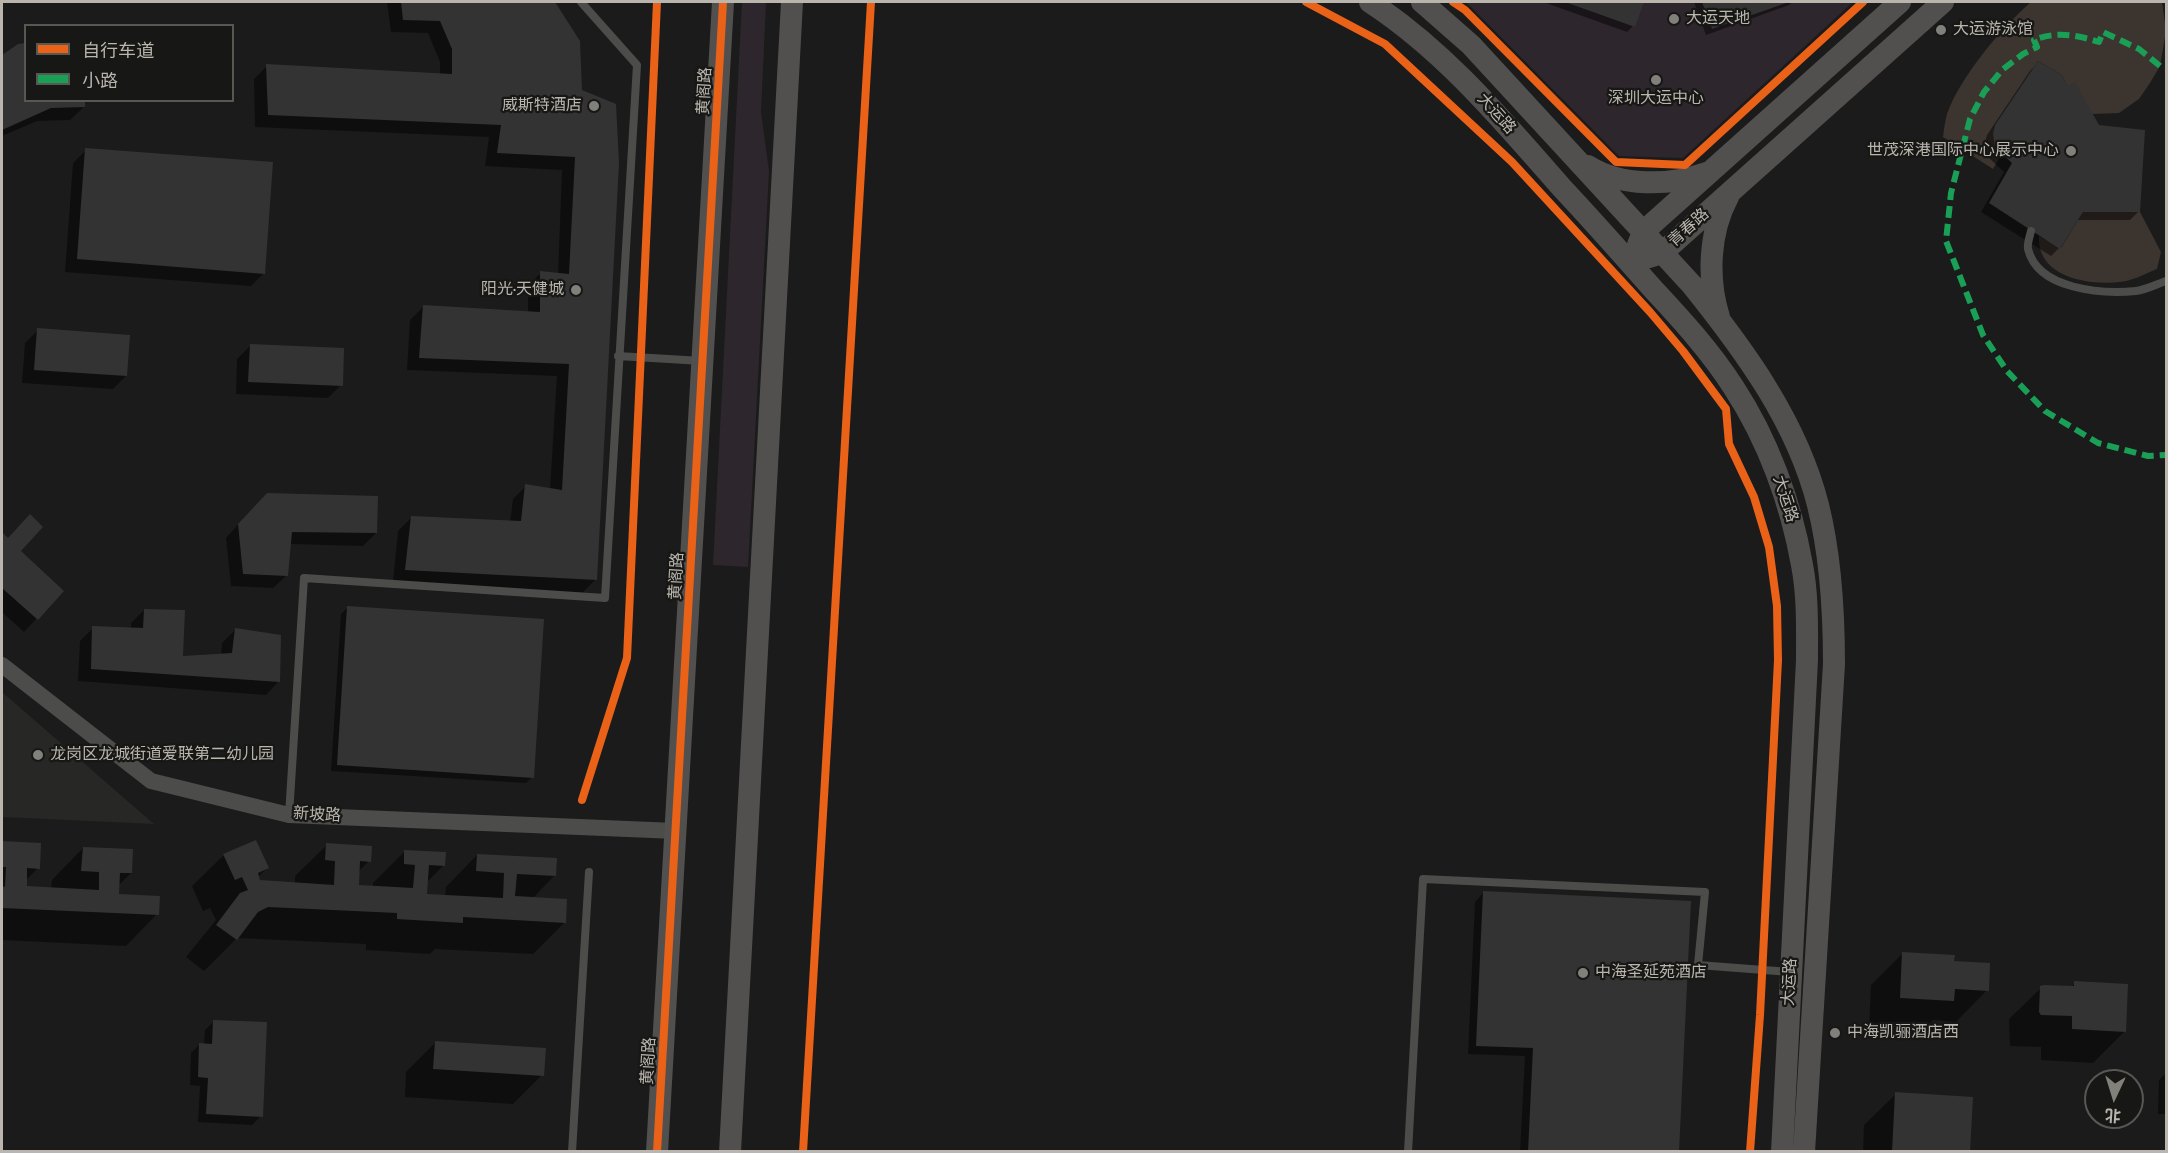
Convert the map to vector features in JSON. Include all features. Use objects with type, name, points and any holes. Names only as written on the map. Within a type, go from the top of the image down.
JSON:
[{"type":"street","name":"大运路","points":[[1370,2],[1399,21],[1466,82],[1683,321],[1734,388],[1758,432],[1778,477],[1794,526],[1803,567],[1807,613],[1807,660],[1782,1152]]},
{"type":"street","name":"大运路","points":[[1422,2],[1471,45],[1662,253],[1720,321],[1748,359],[1776,405],[1801,455],[1818,505],[1829,558],[1834,612],[1834,664],[1804,1152]]},
{"type":"street","name":"青春路","points":[[1631,264],[1643,232],[1900,2]]},
{"type":"street","name":"青春路","points":[[1631,264],[1662,253],[1943,2]]},
{"type":"street","points":[[730,1152],[793,4]]},
{"type":"street","name":"黄阁路","points":[[657,1152],[722,6]]},
{"type":"street","points":[[1576,158],[1594,170],[1611,177],[1631,181],[1671,181],[1693,178],[1710,172]]},
{"type":"street","points":[[1720,321],[1715,304],[1712,256],[1717,222],[1730,192]]},
{"type":"street","name":"新坡路","points":[[2,665],[151,781],[289,815],[675,831]]},
{"type":"lane","points":[[289,815],[303,578],[605,598],[636,65],[581,2]]},
{"type":"lane","points":[[2031,231],[2028,246],[2033,260],[2046,273],[2073,288],[2117,292],[2139,290],[2166,281]]},
{"type":"lane","points":[[618,356],[703,361]]},
{"type":"lane","points":[[572,1152],[589,872]]},
{"type":"lane","points":[[1408,1152],[1423,879],[1705,892],[1698,965],[1791,972]]},
{"type":"shaded area","points":[[742,2],[766,2],[761,112],[769,171],[748,567],[713,565]]},
{"type":"shaded area","name":"深圳大运中心","points":[[1466,2],[1853,2],[1683,158],[1619,156]]},
{"type":"shaded area","points":[[2031,2],[2162,2],[2166,31],[2160,66],[2139,99],[2119,113],[2093,114],[2067,86],[2062,75],[2038,61],[1995,125],[1994,141],[2001,155],[1993,169],[1943,137],[1946,117],[1962,84],[1983,54],[2007,25]]},
{"type":"shaded area","points":[[2083,212],[2140,212],[2161,252],[2157,269],[2130,280],[2113,283],[2084,281],[2057,271],[2047,262],[2041,251],[2039,236],[2061,248]]},
{"type":"shaded area","name":"龙岗区龙城街道爱联第二幼儿园","points":[[2,692],[154,824],[2,817]]},
{"type":"building","name":"阳光·天健城","points":[[401,2],[555,2],[580,41],[582,90],[616,104],[619,163],[597,580],[405,570],[411,516],[521,521],[525,484],[562,490],[569,364],[419,358],[423,305],[540,312],[540,271],[569,274],[575,157],[497,153],[501,125],[268,115],[266,64],[452,74],[452,49],[440,21],[403,20]]},
{"type":"building","points":[[1565,2],[1644,2],[1635,27]]},
{"type":"building","points":[[1702,2],[1789,2],[1712,29]]},
{"type":"building","points":[[24,43],[24,102],[85,102],[85,107],[51,108],[2,130],[2,55],[18,44]]},
{"type":"building","name":"世茂深港国际中心展示中心","points":[[2038,61],[2062,75],[2067,86],[2075,82],[2099,125],[2145,130],[2140,212],[2083,212],[2060,249],[1989,203],[2012,163],[1995,147],[1993,134],[1995,125]]},
{"type":"building","points":[[85,148],[273,162],[265,274],[77,259]]},
{"type":"building","points":[[37,328],[130,335],[127,376],[34,370]]},
{"type":"building","points":[[250,344],[344,348],[343,386],[248,382]]},
{"type":"building","points":[[267,493],[378,496],[377,533],[292,532],[288,576],[243,574],[238,524]]},
{"type":"building","points":[[30,514],[43,527],[21,551],[64,591],[38,620],[2,588],[2,532],[8,538]]},
{"type":"building","points":[[347,606],[544,619],[534,778],[337,765]]},
{"type":"building","points":[[144,609],[185,610],[183,656],[232,653],[235,628],[281,635],[280,682],[91,669],[92,626],[143,628]]},
{"type":"building","points":[[256,840],[269,868],[258,873],[260,880],[334,885],[335,861],[325,860],[326,843],[372,846],[371,862],[360,861],[359,885],[413,888],[415,865],[404,864],[404,850],[446,852],[445,866],[429,865],[427,894],[503,898],[504,873],[476,871],[477,854],[557,858],[556,876],[517,874],[515,896],[567,899],[566,923],[463,917],[463,923],[397,919],[397,913],[268,907],[258,912],[237,940],[216,925],[240,893],[248,890],[242,877],[235,880],[223,854]]},
{"type":"building","points":[[2,841],[41,843],[40,869],[27,868],[27,886],[99,890],[99,872],[81,871],[83,847],[133,849],[132,873],[120,873],[119,894],[160,896],[159,915],[2,908],[2,886],[5,887],[6,867],[2,867]]},
{"type":"building","name":"中海圣延苑酒店","points":[[1483,891],[1691,901],[1679,1152],[1528,1152],[1533,1048],[1476,1046]]},
{"type":"building","points":[[1902,952],[1955,955],[1954,961],[1990,963],[1989,991],[1955,989],[1954,1001],[1900,998]]},
{"type":"building","points":[[2074,981],[2128,984],[2126,1032],[2072,1029],[2072,1016],[2041,1015],[2039,1012],[2040,986],[2074,986]]},
{"type":"building","points":[[213,1020],[267,1022],[263,1117],[206,1114],[208,1078],[198,1077],[199,1043],[212,1044]]},
{"type":"building","points":[[435,1041],[546,1048],[544,1076],[433,1069]]},
{"type":"building","points":[[1895,1092],[1973,1097],[1970,1152],[1892,1152]]},
{"type":"marked path","points":[[2160,66],[2139,49],[2103,32],[2099,42],[2066,35],[2034,40],[2037,47],[2023,54],[2002,70],[1984,92],[1970,119],[1951,193],[1946,241],[1983,335],[2007,371],[2045,411],[2098,443],[2148,456],[2166,455]]},
{"type":"cycle path","points":[[582,800],[627,658],[657,2]]},
{"type":"cycle path","points":[[657,1152],[723,2]]},
{"type":"cycle path","points":[[803,1152],[871,2]]},
{"type":"cycle path","points":[[1306,2],[1385,44],[1512,162],[1650,312],[1683,351],[1726,409],[1729,444],[1754,497],[1769,547],[1777,606],[1778,660],[1760,1015],[1750,1152]]},
{"type":"cycle path","points":[[1453,2],[1465,10],[1616,162],[1685,165],[1863,2]]},
{"type":"place","name":"大运天地","points":[[1674,19]]},
{"type":"place","name":"大运游泳馆","points":[[1941,30]]},
{"type":"place","name":"深圳大运中心","points":[[1656,80]]},
{"type":"place","name":"威斯特酒店","points":[[594,106]]},
{"type":"place","name":"世茂深港国际中心展示中心","points":[[2071,151]]},
{"type":"place","name":"阳光·天健城","points":[[576,290]]},
{"type":"place","name":"龙岗区龙城街道爱联第二幼儿园","points":[[38,755]]},
{"type":"place","name":"中海圣延苑酒店","points":[[1583,973]]},
{"type":"place","name":"中海凯骊酒店西","points":[[1835,1033]]}]
